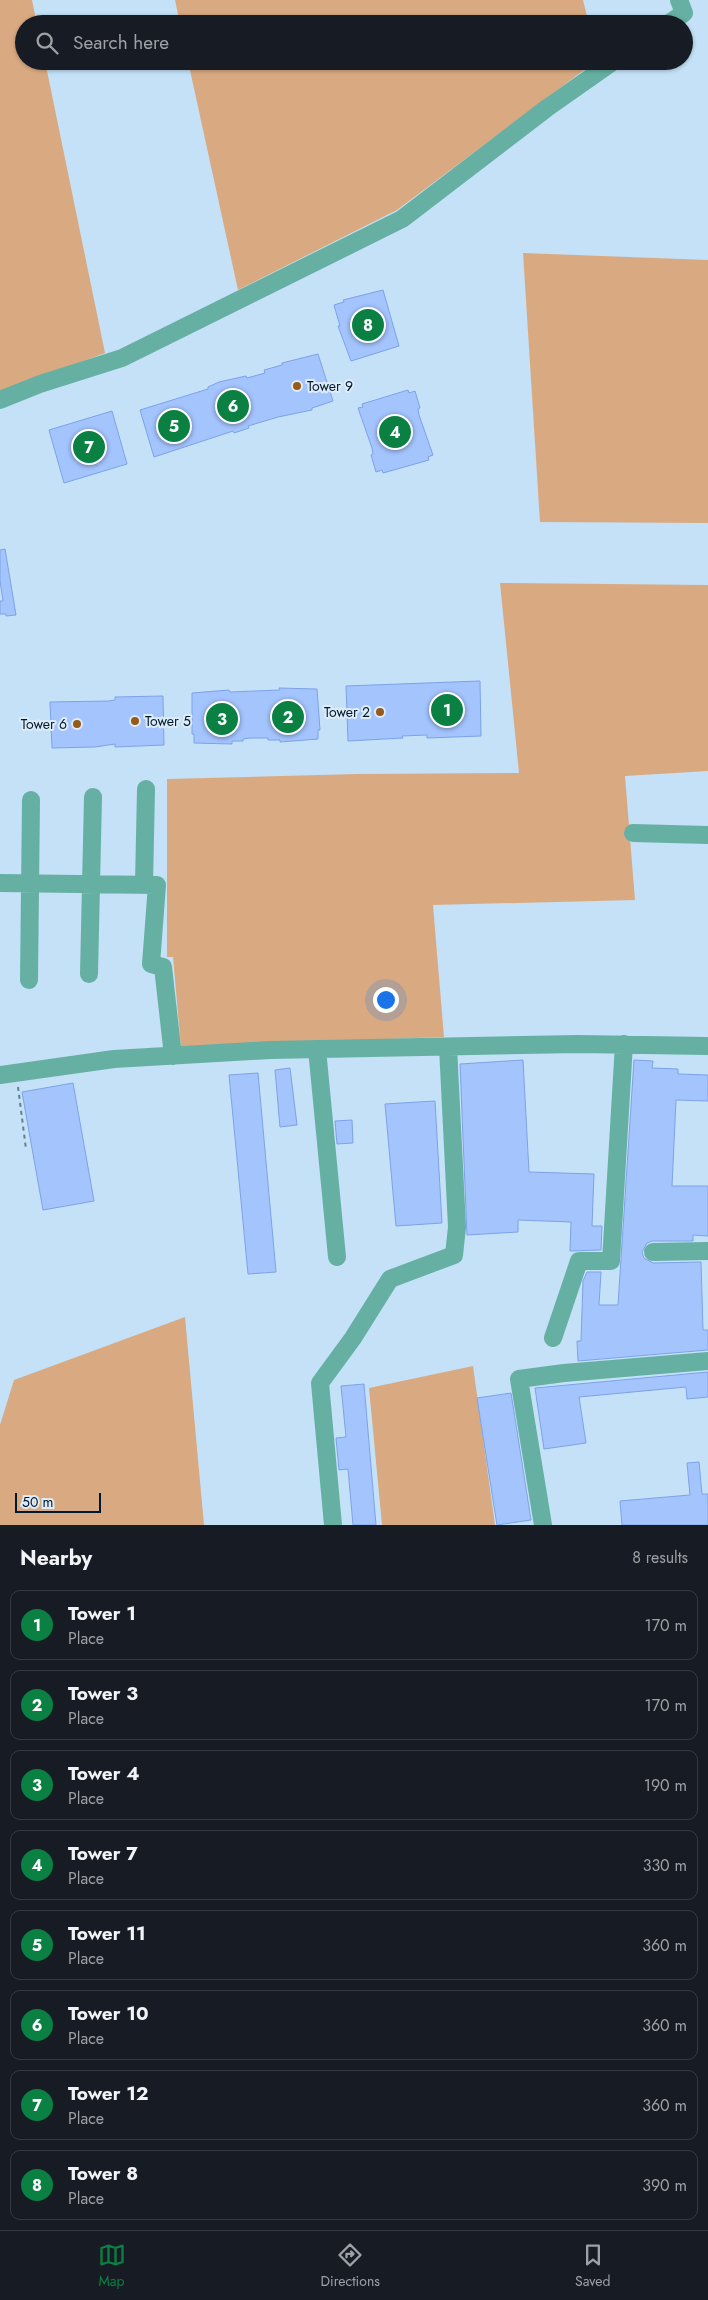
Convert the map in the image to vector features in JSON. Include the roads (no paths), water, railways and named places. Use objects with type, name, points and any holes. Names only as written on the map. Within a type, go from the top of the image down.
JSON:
[{"type":"street","points":[[679,0],[684,13],[681,15]]},
{"type":"street","points":[[0,400],[40,384],[122,358],[402,219],[547,108],[601,70]]},
{"type":"street","points":[[144,884],[146,789]]},
{"type":"street","points":[[88,974],[93,797]]},
{"type":"street","points":[[29,980],[31,800]]},
{"type":"street","points":[[633,834],[708,835]]},
{"type":"street","points":[[0,882],[157,885],[151,964],[163,967],[173,1056]]},
{"type":"street","points":[[8,1074],[114,1059],[318,1049],[624,1044],[708,1046]]},
{"type":"street","points":[[553,1338],[580,1262],[611,1261],[624,1044]]},
{"type":"street","points":[[334,1525],[320,1383],[353,1338],[390,1279],[454,1255],[457,1227],[448,1047]]},
{"type":"street","points":[[318,1049],[337,1257]]},
{"type":"street","points":[[653,1252],[708,1251]]},
{"type":"street","points":[[542,1525],[519,1379],[564,1373],[708,1361]]},
{"type":"place","name":"Tower 8","points":[[368,325]]},
{"type":"place","name":"Tower 9","points":[[297,386]]},
{"type":"place","name":"Tower 10","points":[[233,406]]},
{"type":"place","name":"Tower 11","points":[[174,426]]},
{"type":"place","name":"Tower 7","points":[[395,432]]},
{"type":"place","name":"Tower 12","points":[[89,447]]},
{"type":"place","name":"Tower 1","points":[[447,710]]},
{"type":"place","name":"Tower 2","points":[[380,712]]},
{"type":"place","name":"Tower 3","points":[[288,717]]},
{"type":"place","name":"Tower 4","points":[[222,719]]},
{"type":"place","name":"Tower 5","points":[[135,721]]},
{"type":"place","name":"Tower 6","points":[[77,724]]}]
